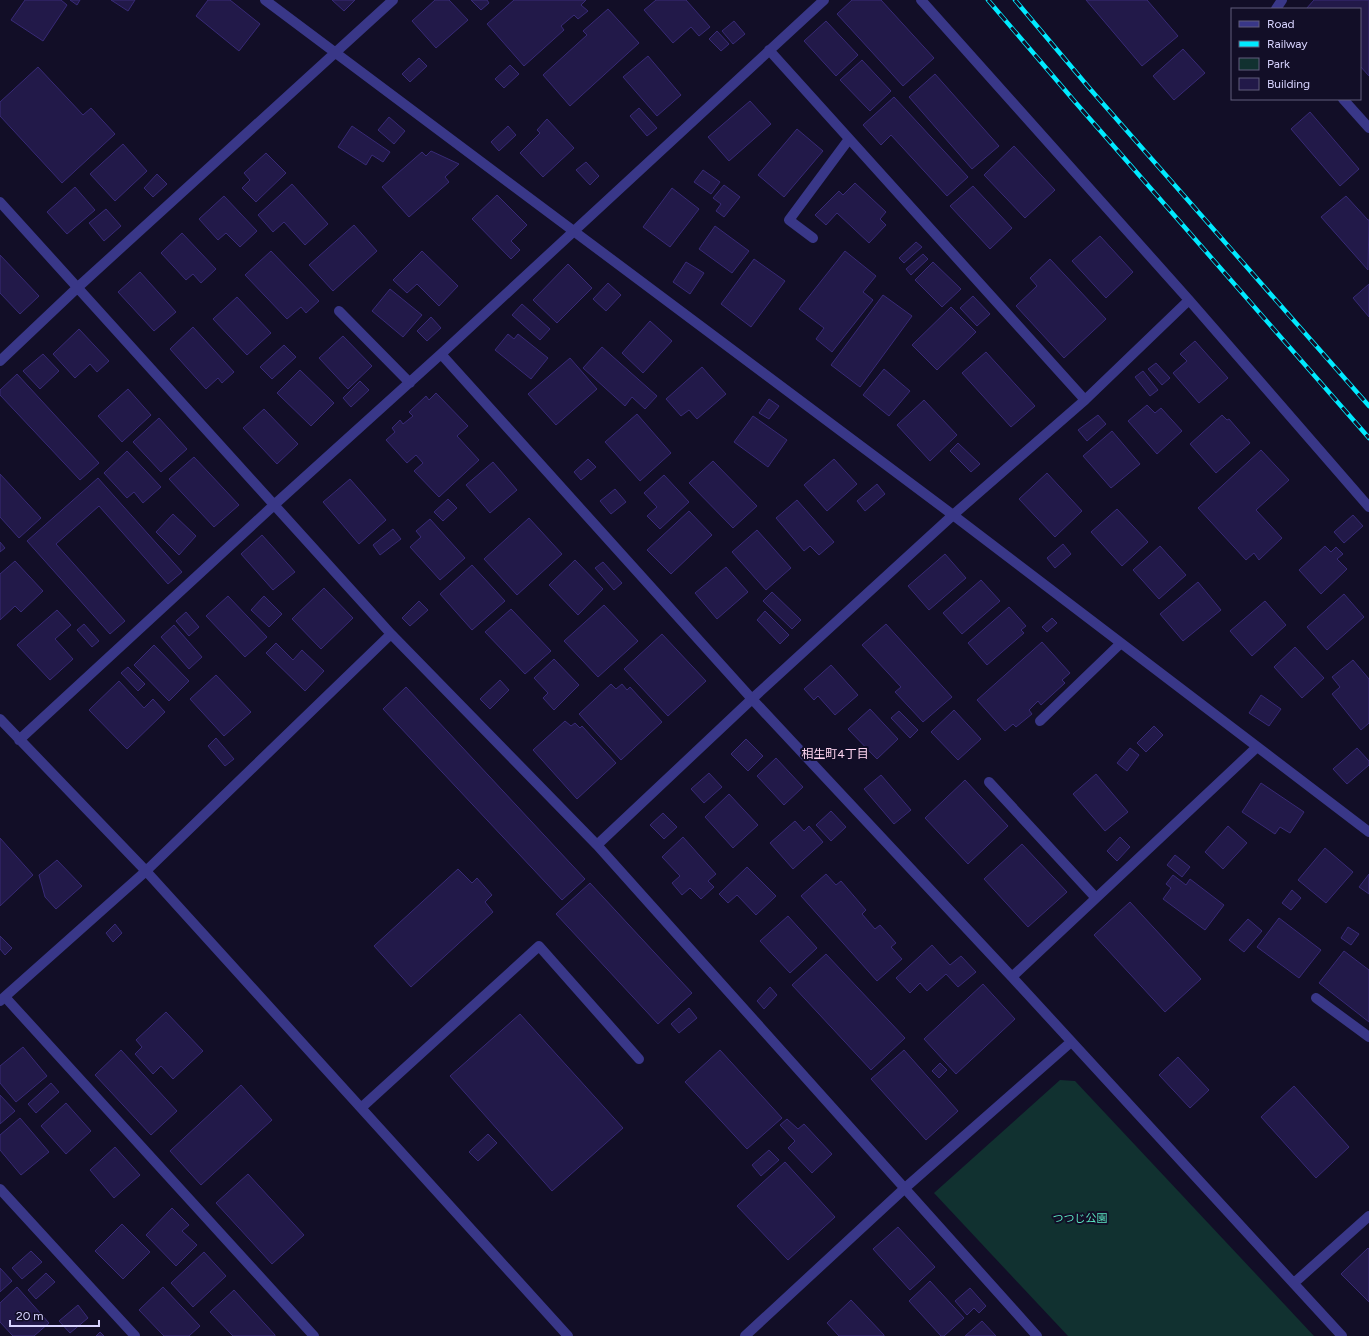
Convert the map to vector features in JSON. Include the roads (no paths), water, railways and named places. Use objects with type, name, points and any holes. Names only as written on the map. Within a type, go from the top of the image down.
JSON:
[{"type":"street","points":[[266,0],[953,515],[1369,832]]},
{"type":"street","points":[[0,361],[77,288],[394,0]]},
{"type":"street","points":[[19,740],[274,505],[410,383],[824,0]]},
{"type":"street","points":[[921,0],[1189,300],[1369,507]]},
{"type":"street","points":[[769,50],[1085,400]]},
{"type":"street","points":[[1344,100],[1369,128]]},
{"type":"street","points":[[814,238],[789,220],[849,139]]},
{"type":"street","points":[[0,202],[391,634],[597,845],[1037,1336]]},
{"type":"street","points":[[597,845],[752,699],[953,515],[1085,400],[1189,300]]},
{"type":"street","points":[[339,310],[410,383]]},
{"type":"street","points":[[441,354],[752,699],[1342,1336]]},
{"type":"street","points":[[314,1336],[3,999],[146,871],[391,634]]},
{"type":"street","points":[[1040,722],[1121,643]]},
{"type":"street","points":[[0,719],[146,871],[568,1336]]},
{"type":"street","points":[[1012,978],[1257,747]]},
{"type":"street","points":[[989,782],[1096,898]]},
{"type":"street","points":[[361,1108],[539,946],[639,1059]]},
{"type":"street","points":[[1316,998],[1369,1037]]},
{"type":"street","points":[[745,1336],[905,1188],[1071,1042]]},
{"type":"street","points":[[0,1189],[136,1336]]},
{"type":"street","points":[[1294,1284],[1369,1216]]},
{"type":"railway","points":[[988,0],[1076,103],[1369,438]]},
{"type":"railway","points":[[1015,0],[1091,90],[1369,406]]},
{"type":"district","name":"相生町4丁目","points":[[835,754]]},
{"type":"park label","name":"つつじ公園","points":[[1080,1218]]}]
